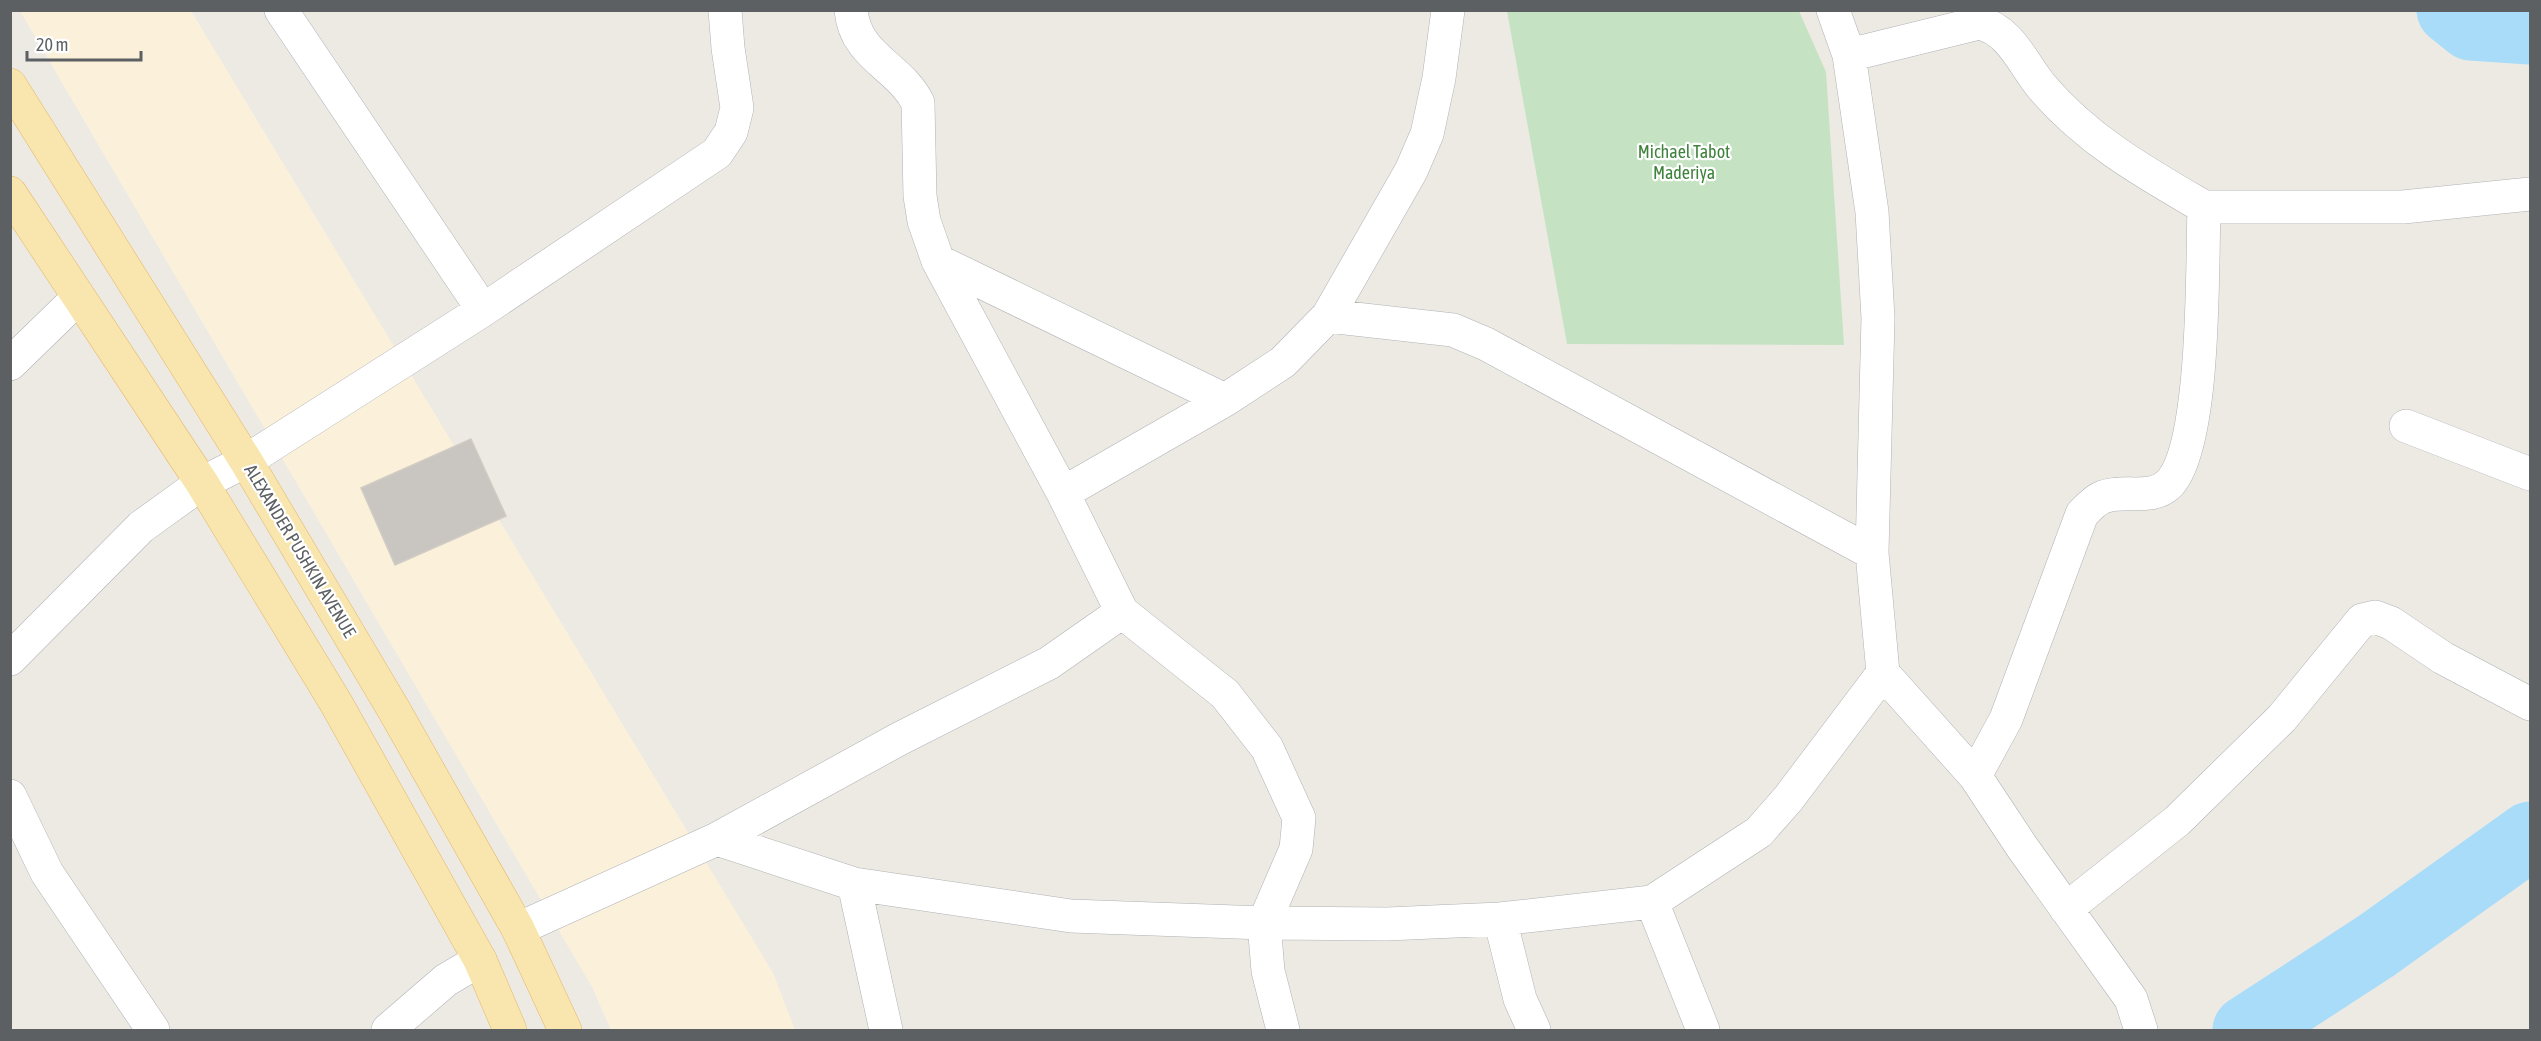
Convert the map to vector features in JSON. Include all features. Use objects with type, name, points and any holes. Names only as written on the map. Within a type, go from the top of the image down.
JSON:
[{"type":"main road","name":"ALEXANDER PUSHKIN AVENUE","points":[[10,85],[246,461],[394,710],[518,929],[565,1030]]},
{"type":"main road","points":[[10,192],[202,483],[347,723],[480,960],[510,1030]]},
{"type":"street","points":[[281,10],[483,310]]},
{"type":"street","points":[[10,658],[141,527],[202,483],[246,461],[483,310],[717,153],[732,132],[737,108],[725,10]]},
{"type":"street","points":[[851,10],[852,22],[862,44],[911,89],[918,103],[920,196],[924,221],[938,261],[1063,493],[1122,612],[1225,694],[1267,748],[1299,818],[1296,849],[1264,923],[1268,971],[1283,1030]]},
{"type":"street","points":[[1063,493],[1225,400],[1283,362],[1328,316],[1411,171],[1427,134],[1439,78],[1448,10]]},
{"type":"street","points":[[1833,10],[1849,55],[1872,212],[1878,318],[1872,554],[1883,673],[1975,776],[2131,999],[2141,1030]]},
{"type":"street","points":[[1849,55],[1979,24],[1991,26],[2003,34],[2042,86],[2088,134],[2126,162],[2204,207],[2403,207],[2530,194]]},
{"type":"street","points":[[1975,776],[2006,719],[2082,513],[2104,496],[2152,493],[2168,485],[2179,470],[2191,424],[2199,375],[2204,207]]},
{"type":"street","points":[[938,261],[1225,400]]},
{"type":"street","points":[[10,364],[78,298]]},
{"type":"street","points":[[1328,316],[1453,330],[1486,344],[1872,554]]},
{"type":"street","points":[[2406,426],[2530,474]]},
{"type":"street","points":[[518,929],[717,839],[899,739],[1049,663],[1122,612]]},
{"type":"street","points":[[2066,909],[2177,821],[2282,718],[2362,620],[2375,617],[2391,623],[2444,658],[2530,704]]},
{"type":"street","points":[[717,839],[854,884],[1071,916],[1264,923],[1386,924],[1500,919],[1652,902],[1759,832],[1788,800],[1883,673]]},
{"type":"street","points":[[10,796],[46,873],[153,1030]]},
{"type":"street","points":[[854,884],[886,1030]]},
{"type":"street","points":[[1652,902],[1702,1030]]},
{"type":"street","points":[[1500,919],[1520,999],[1534,1030]]},
{"type":"street","points":[[388,1030],[446,980],[480,960]]},
{"type":"shaded area","points":[[20,11],[191,11],[773,973],[795,1030],[611,1030],[592,987]]},
{"type":"green space","name":"Michael Tabot Maderiya","points":[[1507,11],[1799,11],[1826,72],[1844,345],[1567,344]]},
{"type":"building","points":[[471,439],[506,516],[395,565],[361,488]]},
{"type":"waterway","points":[[2451,10],[2471,26],[2530,30]]},
{"type":"waterway","points":[[2247,1030],[2376,946],[2530,836]]}]
